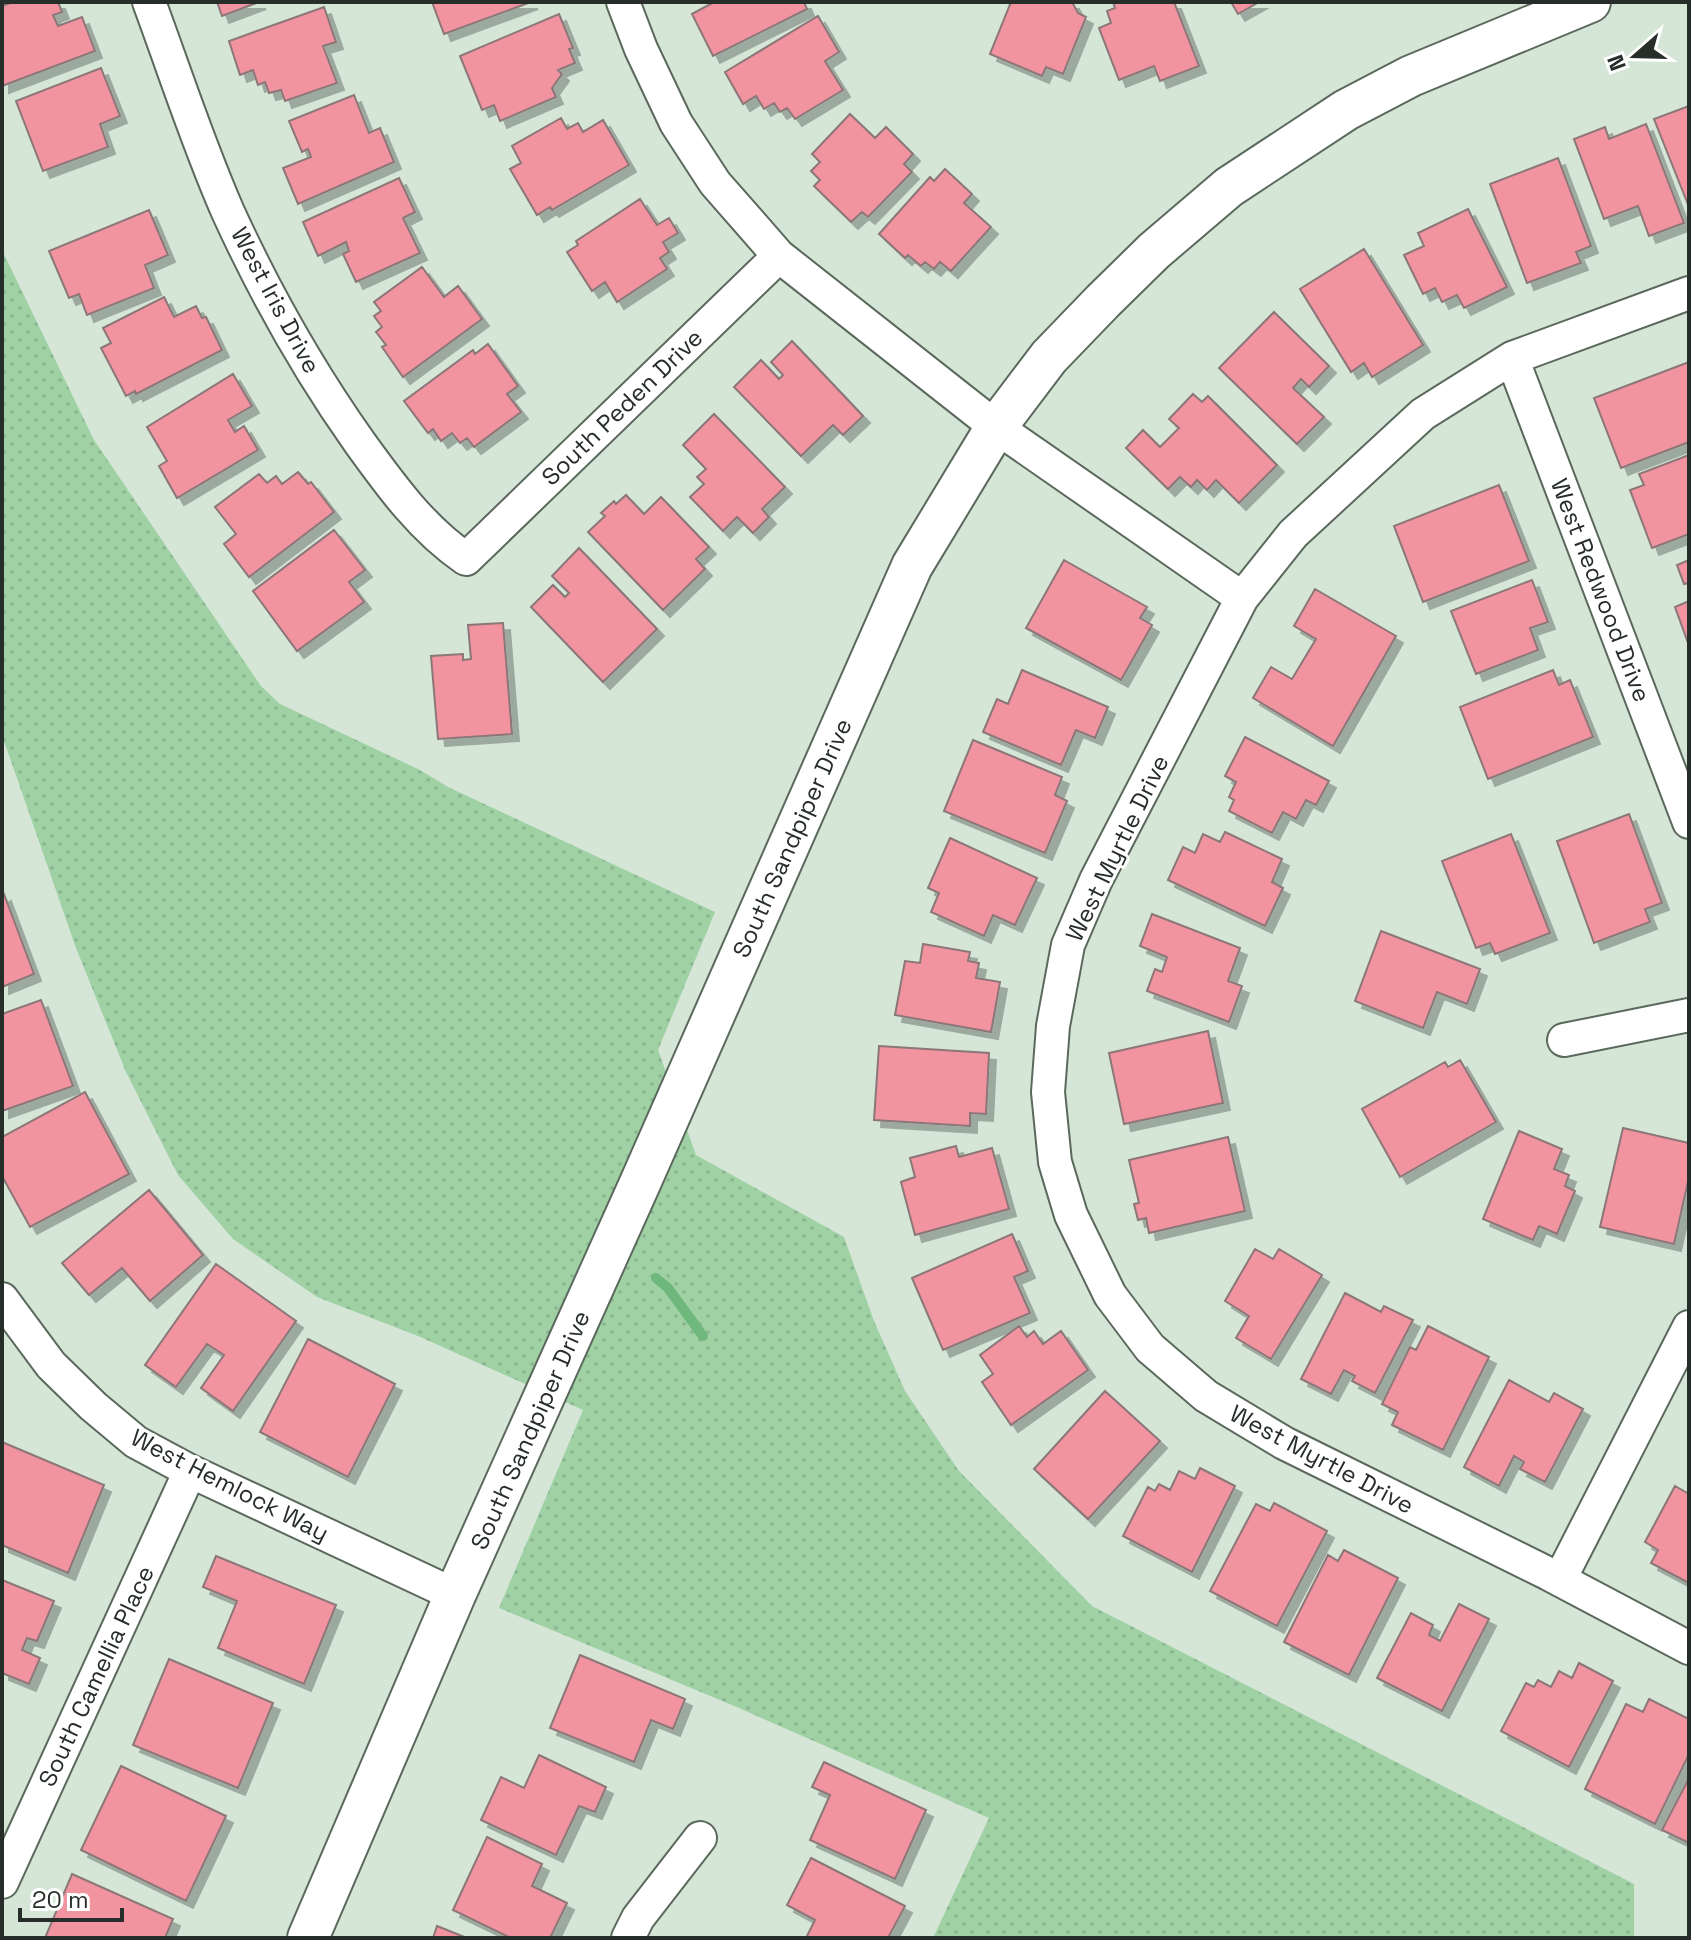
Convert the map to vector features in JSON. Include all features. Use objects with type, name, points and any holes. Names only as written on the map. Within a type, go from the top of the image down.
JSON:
[{"type":"street","name":"West Iris Drive","points":[[149,2],[228,212],[288,331],[348,427],[394,491],[442,543],[466,559]]},
{"type":"street","points":[[623,2],[676,123],[715,183],[779,256],[996,427],[1242,598]]},
{"type":"street","name":"South Sandpiper Drive","points":[[308,1938],[455,1595],[912,566],[996,427],[1049,357],[1103,301],[1154,251],[1229,187],[1346,110],[1411,76],[1577,4]]},
{"type":"street","name":"South Peden Drive","points":[[466,559],[779,256]]},
{"type":"street","name":"West Myrtle Drive","points":[[1689,293],[1512,358],[1423,414],[1293,534],[1242,598],[1096,880],[1068,945],[1053,1026],[1048,1092],[1055,1162],[1071,1215],[1110,1295],[1150,1348],[1206,1396],[1284,1443],[1560,1579],[1689,1648]]},
{"type":"street","name":"West Redwood Drive","points":[[1512,358],[1689,822]]},
{"type":"street","points":[[1564,1040],[1689,1015]]},
{"type":"street","name":"West Hemlock Way","points":[[2,1299],[51,1365],[136,1442],[190,1471],[455,1595]]},
{"type":"street","points":[[1560,1579],[1689,1327]]},
{"type":"street","name":"South Camellia Place","points":[[2,1882],[190,1471]]},
{"type":"street","points":[[628,1938],[638,1918],[700,1838]]},
{"type":"green space","points":[[2,250],[94,440],[261,686],[280,704],[420,770],[448,787],[715,912],[658,1050],[696,1155],[844,1237],[874,1321],[905,1391],[959,1471],[1092,1606],[1634,1884],[1634,1938],[933,1938],[989,1818],[732,1705],[499,1608],[583,1410],[418,1336],[317,1297],[233,1239],[178,1175],[126,1072],[76,948],[3,738]]},
{"type":"building","points":[[13,2],[58,2],[62,12],[53,15],[58,26],[82,17],[95,51],[2,86],[2,6]]},
{"type":"building","points":[[217,2],[259,2],[222,16]]},
{"type":"building","points":[[432,2],[531,2],[444,34]]},
{"type":"building","points":[[714,2],[804,2],[807,9],[713,56],[692,14]]},
{"type":"building","points":[[1011,2],[1072,2],[1078,13],[1086,17],[1063,74],[1046,67],[1042,76],[990,54]]},
{"type":"building","points":[[1113,2],[1174,2],[1199,66],[1160,81],[1154,66],[1119,80],[1099,28],[1111,23],[1107,11],[1115,8]]},
{"type":"building","points":[[1231,2],[1259,2],[1238,14]]},
{"type":"building","points":[[324,7],[336,42],[323,46],[337,83],[285,101],[281,90],[269,93],[265,82],[258,85],[253,70],[240,75],[229,41]]},
{"type":"building","points":[[559,14],[573,48],[569,49],[575,63],[558,70],[562,74],[552,88],[556,97],[500,121],[494,105],[482,110],[460,56]]},
{"type":"building","points":[[818,16],[839,52],[825,61],[843,90],[795,119],[787,108],[780,112],[774,103],[764,109],[756,96],[743,104],[725,72]]},
{"type":"building","points":[[101,68],[120,116],[100,124],[108,147],[43,171],[16,101]]},
{"type":"building","points":[[354,95],[369,133],[380,128],[394,162],[298,204],[283,168],[311,157],[308,149],[302,152],[289,121]]},
{"type":"building","points":[[1689,106],[1689,207],[1654,119]]},
{"type":"building","points":[[850,114],[875,138],[886,127],[913,154],[904,164],[912,172],[868,217],[862,212],[851,222],[814,186],[820,180],[811,171],[820,162],[812,154]]},
{"type":"building","points":[[561,118],[567,129],[578,123],[583,132],[603,120],[629,165],[552,210],[550,207],[537,215],[510,169],[521,163],[512,146]]},
{"type":"building","points":[[1646,124],[1684,223],[1649,236],[1638,206],[1604,219],[1574,139],[1605,127],[1609,139]]},
{"type":"building","points":[[1558,158],[1591,246],[1576,252],[1581,263],[1527,283],[1490,184]]},
{"type":"building","points":[[945,169],[972,194],[964,203],[991,227],[951,271],[940,262],[934,269],[925,262],[921,266],[908,255],[905,258],[879,234],[930,177],[934,181]]},
{"type":"building","points":[[399,178],[415,212],[403,218],[420,253],[356,282],[343,254],[349,251],[346,242],[318,256],[303,222]]},
{"type":"building","points":[[640,199],[657,225],[669,218],[678,233],[663,242],[669,252],[660,258],[667,269],[617,302],[605,282],[592,291],[567,252],[578,245],[576,241]]},
{"type":"building","points":[[1468,209],[1507,287],[1464,308],[1457,295],[1442,302],[1435,288],[1423,294],[1404,255],[1424,246],[1418,233]]},
{"type":"building","points":[[149,210],[168,255],[145,265],[154,288],[87,315],[79,294],[69,298],[49,251]]},
{"type":"building","points":[[1364,249],[1423,345],[1372,377],[1364,363],[1351,372],[1300,289]]},
{"type":"building","points":[[422,267],[444,297],[458,286],[482,319],[403,377],[382,347],[386,345],[376,332],[382,327],[374,316],[381,311],[374,302]]},
{"type":"building","points":[[164,297],[174,317],[196,306],[202,318],[206,317],[222,350],[136,394],[135,391],[126,396],[101,348],[111,343],[103,328]]},
{"type":"building","points":[[1274,312],[1329,366],[1309,387],[1301,379],[1293,388],[1324,417],[1297,444],[1219,368]]},
{"type":"building","points":[[792,341],[863,416],[843,435],[833,425],[801,456],[734,387],[761,360],[779,379],[783,375],[771,362]]},
{"type":"building","points":[[488,344],[518,386],[507,394],[521,412],[474,447],[467,438],[460,443],[452,433],[441,441],[433,429],[428,433],[404,401],[473,350],[475,354]]},
{"type":"building","points":[[1689,362],[1689,442],[1621,468],[1594,398]]},
{"type":"building","points":[[233,374],[252,406],[228,420],[235,432],[244,426],[258,450],[177,498],[159,466],[167,461],[147,427]]},
{"type":"building","points":[[1193,394],[1202,402],[1208,396],[1277,465],[1239,503],[1216,480],[1207,490],[1197,480],[1191,487],[1180,477],[1168,489],[1126,448],[1143,430],[1160,447],[1179,428],[1169,419]]},
{"type":"building","points":[[714,414],[785,487],[762,509],[769,517],[753,533],[737,517],[723,531],[690,497],[704,484],[697,477],[706,469],[683,445]]},
{"type":"building","points":[[1689,455],[1689,534],[1652,548],[1630,490],[1644,485],[1639,474]]},
{"type":"building","points":[[298,472],[308,484],[311,482],[334,512],[249,577],[224,544],[236,534],[215,507],[259,474],[267,483],[276,476],[282,484]]},
{"type":"building","points":[[1499,485],[1529,561],[1423,602],[1394,526]]},
{"type":"building","points":[[626,495],[644,514],[661,497],[709,547],[696,559],[705,569],[663,610],[588,532],[605,516],[601,513]]},
{"type":"building","points":[[334,530],[365,570],[349,582],[364,602],[297,651],[253,591]]},
{"type":"building","points":[[579,548],[657,629],[603,682],[531,607],[553,585],[565,597],[569,593],[552,576]]},
{"type":"building","points":[[1064,560],[1147,607],[1140,618],[1152,625],[1121,680],[1026,628]]},
{"type":"building","points":[[1689,560],[1689,583],[1684,584],[1677,565]]},
{"type":"building","points":[[1532,580],[1548,622],[1530,628],[1538,650],[1476,674],[1451,611]]},
{"type":"building","points":[[1315,589],[1396,636],[1333,746],[1253,698],[1271,667],[1292,679],[1316,639],[1294,626]]},
{"type":"building","points":[[1689,601],[1689,642],[1688,643],[1675,607]]},
{"type":"building","points":[[503,623],[512,734],[438,739],[431,656],[463,654],[463,660],[471,659],[468,625]]},
{"type":"building","points":[[1022,670],[1108,707],[1095,738],[1076,730],[1061,765],[983,732],[997,699],[1008,704]]},
{"type":"building","points":[[1553,670],[1559,685],[1570,680],[1593,737],[1488,779],[1460,707]]},
{"type":"building","points":[[1245,737],[1329,781],[1316,805],[1306,800],[1296,819],[1283,812],[1272,833],[1229,811],[1234,800],[1229,797],[1236,782],[1225,776]]},
{"type":"building","points":[[973,740],[1062,777],[1055,795],[1067,801],[1045,853],[944,811]]},
{"type":"building","points":[[1629,814],[1662,903],[1645,909],[1650,922],[1594,943],[1557,841]]},
{"type":"building","points":[[1225,832],[1282,859],[1272,882],[1283,888],[1265,926],[1168,880],[1183,847],[1195,853],[1203,834],[1220,842]]},
{"type":"building","points":[[1511,834],[1550,933],[1495,954],[1490,943],[1476,948],[1442,861]]},
{"type":"building","points":[[950,838],[1037,878],[1015,925],[993,915],[984,936],[931,912],[939,893],[928,888]]},
{"type":"building","points":[[2,895],[34,974],[2,987]]},
{"type":"building","points":[[1152,914],[1240,948],[1228,981],[1242,986],[1229,1022],[1147,991],[1155,969],[1162,972],[1167,957],[1140,946]]},
{"type":"building","points":[[1381,931],[1480,969],[1467,1004],[1437,992],[1423,1028],[1355,1001]]},
{"type":"building","points":[[923,944],[970,952],[968,961],[979,963],[976,978],[1000,982],[991,1032],[895,1015],[905,961],[920,963]]},
{"type":"building","points":[[41,1000],[73,1086],[2,1111],[2,1014]]},
{"type":"building","points":[[1208,1031],[1223,1103],[1124,1124],[1109,1053]]},
{"type":"building","points":[[879,1046],[989,1053],[986,1114],[970,1113],[970,1126],[874,1120]]},
{"type":"building","points":[[1460,1060],[1496,1122],[1400,1177],[1362,1109],[1445,1062],[1448,1067]]},
{"type":"building","points":[[85,1092],[129,1174],[30,1227],[2,1176],[2,1137]]},
{"type":"building","points":[[1623,1128],[1689,1143],[1689,1177],[1674,1244],[1600,1227]]},
{"type":"building","points":[[1519,1131],[1562,1149],[1554,1169],[1569,1175],[1565,1186],[1575,1191],[1557,1234],[1539,1226],[1533,1240],[1483,1219]]},
{"type":"building","points":[[1228,1137],[1245,1211],[1149,1233],[1146,1218],[1138,1220],[1134,1204],[1139,1203],[1129,1160]]},
{"type":"building","points":[[956,1146],[959,1157],[992,1148],[1009,1209],[915,1235],[901,1182],[915,1177],[910,1158]]},
{"type":"building","points":[[149,1190],[203,1255],[150,1301],[122,1268],[89,1295],[62,1263]]},
{"type":"building","points":[[1012,1234],[1028,1271],[1014,1277],[1030,1313],[943,1350],[912,1278]]},
{"type":"building","points":[[1255,1249],[1273,1259],[1279,1249],[1322,1275],[1271,1359],[1236,1338],[1249,1316],[1225,1301]]},
{"type":"building","points":[[216,1264],[296,1321],[233,1411],[201,1388],[224,1355],[207,1344],[176,1387],[145,1365]]},
{"type":"building","points":[[1345,1293],[1381,1312],[1384,1306],[1413,1320],[1375,1393],[1352,1381],[1355,1376],[1344,1370],[1331,1394],[1301,1379]]},
{"type":"building","points":[[1019,1326],[1027,1337],[1034,1331],[1043,1344],[1061,1331],[1088,1370],[1011,1425],[982,1382],[993,1374],[980,1355]]},
{"type":"building","points":[[1428,1326],[1489,1357],[1443,1450],[1392,1425],[1398,1412],[1382,1404],[1410,1347],[1416,1350]]},
{"type":"building","points":[[308,1339],[395,1384],[348,1477],[260,1432]]},
{"type":"building","points":[[1509,1380],[1549,1402],[1554,1393],[1583,1409],[1545,1482],[1520,1469],[1524,1462],[1514,1456],[1499,1486],[1464,1467]]},
{"type":"building","points":[[1105,1391],[1160,1441],[1088,1519],[1034,1469]]},
{"type":"building","points":[[2,1442],[104,1485],[68,1573],[2,1545]]},
{"type":"building","points":[[1200,1468],[1235,1486],[1192,1572],[1123,1536],[1148,1487],[1155,1491],[1159,1484],[1170,1490],[1179,1471],[1195,1479]]},
{"type":"building","points":[[1675,1486],[1689,1494],[1689,1583],[1651,1563],[1658,1550],[1645,1542]]},
{"type":"building","points":[[1274,1503],[1327,1531],[1277,1626],[1210,1591],[1256,1504],[1270,1511]]},
{"type":"building","points":[[1344,1550],[1398,1578],[1349,1675],[1284,1642],[1328,1555],[1338,1561]]},
{"type":"building","points":[[216,1556],[336,1605],[304,1684],[218,1648],[237,1601],[203,1587]]},
{"type":"building","points":[[2,1580],[54,1601],[37,1641],[27,1638],[22,1650],[40,1658],[29,1684],[2,1673]]},
{"type":"building","points":[[1459,1604],[1489,1619],[1442,1711],[1377,1678],[1411,1613],[1433,1625],[1429,1635],[1440,1641]]},
{"type":"building","points":[[580,1655],[685,1699],[673,1729],[651,1720],[634,1762],[550,1728]]},
{"type":"building","points":[[169,1659],[273,1703],[238,1788],[133,1745]]},
{"type":"building","points":[[1579,1663],[1613,1681],[1569,1767],[1501,1731],[1526,1683],[1534,1687],[1538,1680],[1551,1687],[1559,1671],[1572,1678]]},
{"type":"building","points":[[1649,1699],[1689,1719],[1689,1754],[1655,1824],[1585,1789],[1626,1704],[1643,1712]]},
{"type":"building","points":[[539,1755],[606,1787],[595,1812],[579,1806],[556,1855],[481,1820],[501,1777],[524,1788]]},
{"type":"building","points":[[824,1762],[926,1810],[895,1879],[810,1840],[830,1795],[812,1787]]},
{"type":"building","points":[[121,1766],[226,1816],[186,1901],[81,1850]]},
{"type":"building","points":[[1689,1778],[1689,1843],[1662,1830]]},
{"type":"building","points":[[487,1837],[542,1864],[532,1886],[567,1903],[550,1938],[511,1938],[453,1910]]},
{"type":"building","points":[[811,1858],[905,1906],[888,1938],[806,1938],[815,1920],[787,1905]]},
{"type":"building","points":[[72,1874],[173,1919],[165,1938],[45,1938]]},
{"type":"building","points":[[437,1926],[467,1938],[433,1938]]},
{"type":"waterway","points":[[656,1278],[668,1288],[703,1336]]}]
